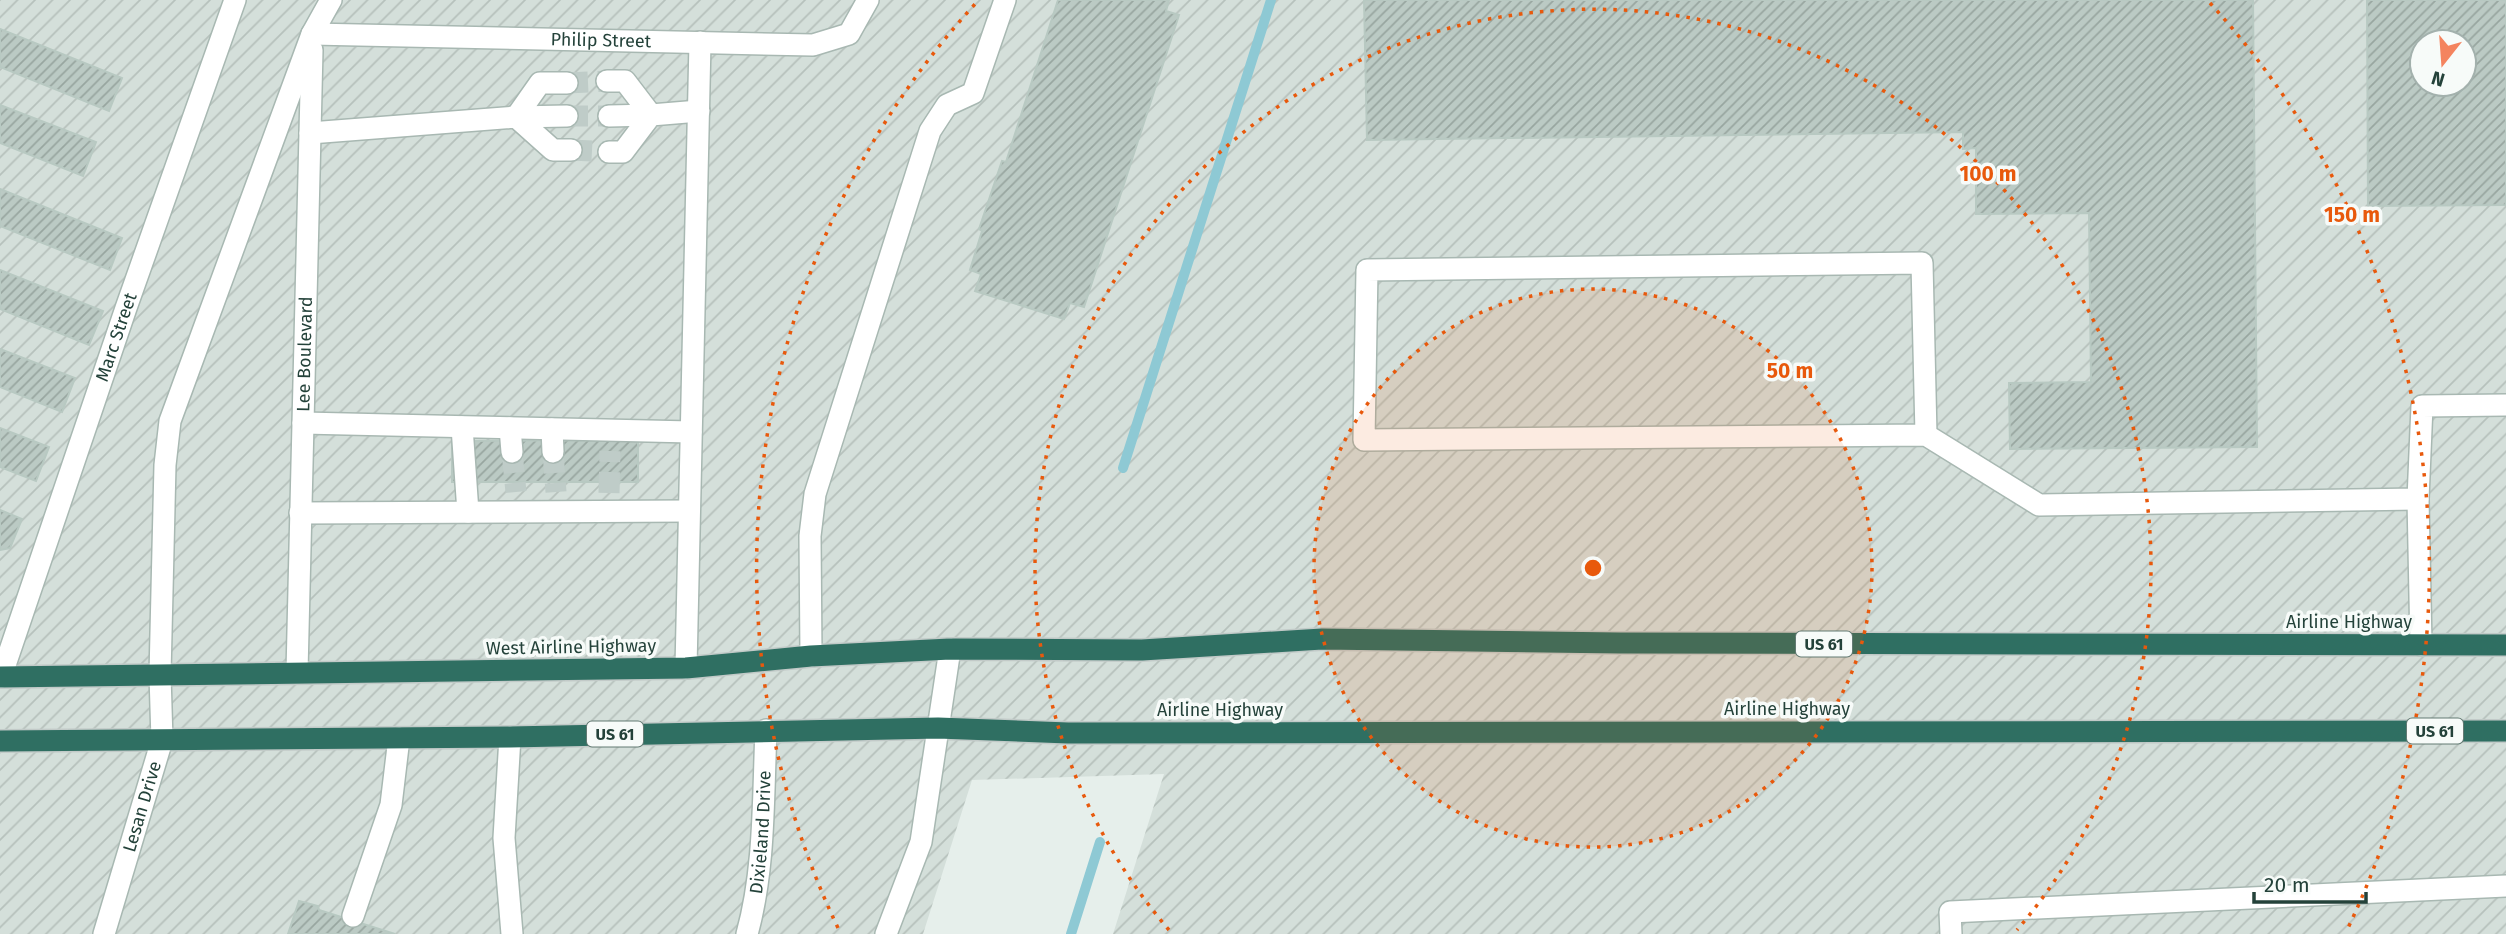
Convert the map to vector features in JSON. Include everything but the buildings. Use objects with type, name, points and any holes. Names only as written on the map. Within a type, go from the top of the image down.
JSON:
[{"type":"highway","name":"Airline Highway","points":[[1142,650],[1322,639],[1620,643],[2506,645]]},
{"type":"highway","name":"West Airline Highway","points":[[0,677],[686,668],[811,656],[950,649],[1142,650]]},
{"type":"highway","name":"Airline Highway","points":[[938,728],[1068,733],[2506,731]]},
{"type":"highway","name":"US 61","points":[[0,741],[510,737],[938,728]]},
{"type":"street","name":"Marc Street","points":[[0,677],[235,0]]},
{"type":"street","name":"Lesan Drive","points":[[104,934],[162,740],[160,675],[165,465],[170,421],[312,34],[331,0]]},
{"type":"street","name":"Philip Street","points":[[312,34],[813,45],[849,34],[868,0]]},
{"type":"street","points":[[811,656],[810,536],[814,494],[930,131],[947,105],[973,93],[1005,0]]},
{"type":"street","name":"Lee Boulevard","points":[[297,672],[312,34]]},
{"type":"street","points":[[686,668],[700,42]]},
{"type":"street","points":[[607,81],[625,81],[651,115]]},
{"type":"street","points":[[516,117],[540,83],[567,83]]},
{"type":"street","points":[[609,116],[699,110]]},
{"type":"street","points":[[610,152],[623,152],[651,115]]},
{"type":"street","points":[[310,133],[516,117],[567,116]]},
{"type":"street","points":[[516,117],[553,150],[570,150]]},
{"type":"street","points":[[1926,435],[1922,263],[1367,270],[1364,440],[1926,435],[2039,505],[2418,499]]},
{"type":"street","points":[[2421,645],[2418,499],[2422,406],[2506,405]]},
{"type":"street","points":[[303,424],[552,429],[610,441],[691,432]]},
{"type":"street","points":[[462,427],[468,512]]},
{"type":"street","points":[[510,428],[512,452]]},
{"type":"street","points":[[552,429],[553,452]]},
{"type":"street","points":[[300,513],[468,512],[517,502],[609,502],[689,511]]},
{"type":"street","points":[[886,934],[921,842],[950,649]]},
{"type":"street","name":"Dixieland Drive","points":[[747,934],[762,841],[766,730]]},
{"type":"street","points":[[510,737],[504,838],[512,934]]},
{"type":"street","points":[[353,916],[391,805],[399,738]]},
{"type":"street","points":[[1951,934],[1950,912],[2506,886]]},
{"type":"shaded area","points":[[0,0],[2506,0],[2506,934],[1113,934],[1164,774],[972,780],[923,934],[0,934]]},
{"type":"waterway","points":[[1123,468],[1271,0]]},
{"type":"waterway","points":[[1071,934],[1100,842]]},
{"type":"tunnel","points":[[567,83],[607,81]]},
{"type":"tunnel","points":[[567,116],[609,116]]},
{"type":"tunnel","points":[[571,150],[609,152]]},
{"type":"tunnel","points":[[609,493],[610,451]]},
{"type":"tunnel","points":[[512,452],[516,492]]},
{"type":"tunnel","points":[[553,452],[556,492]]}]
